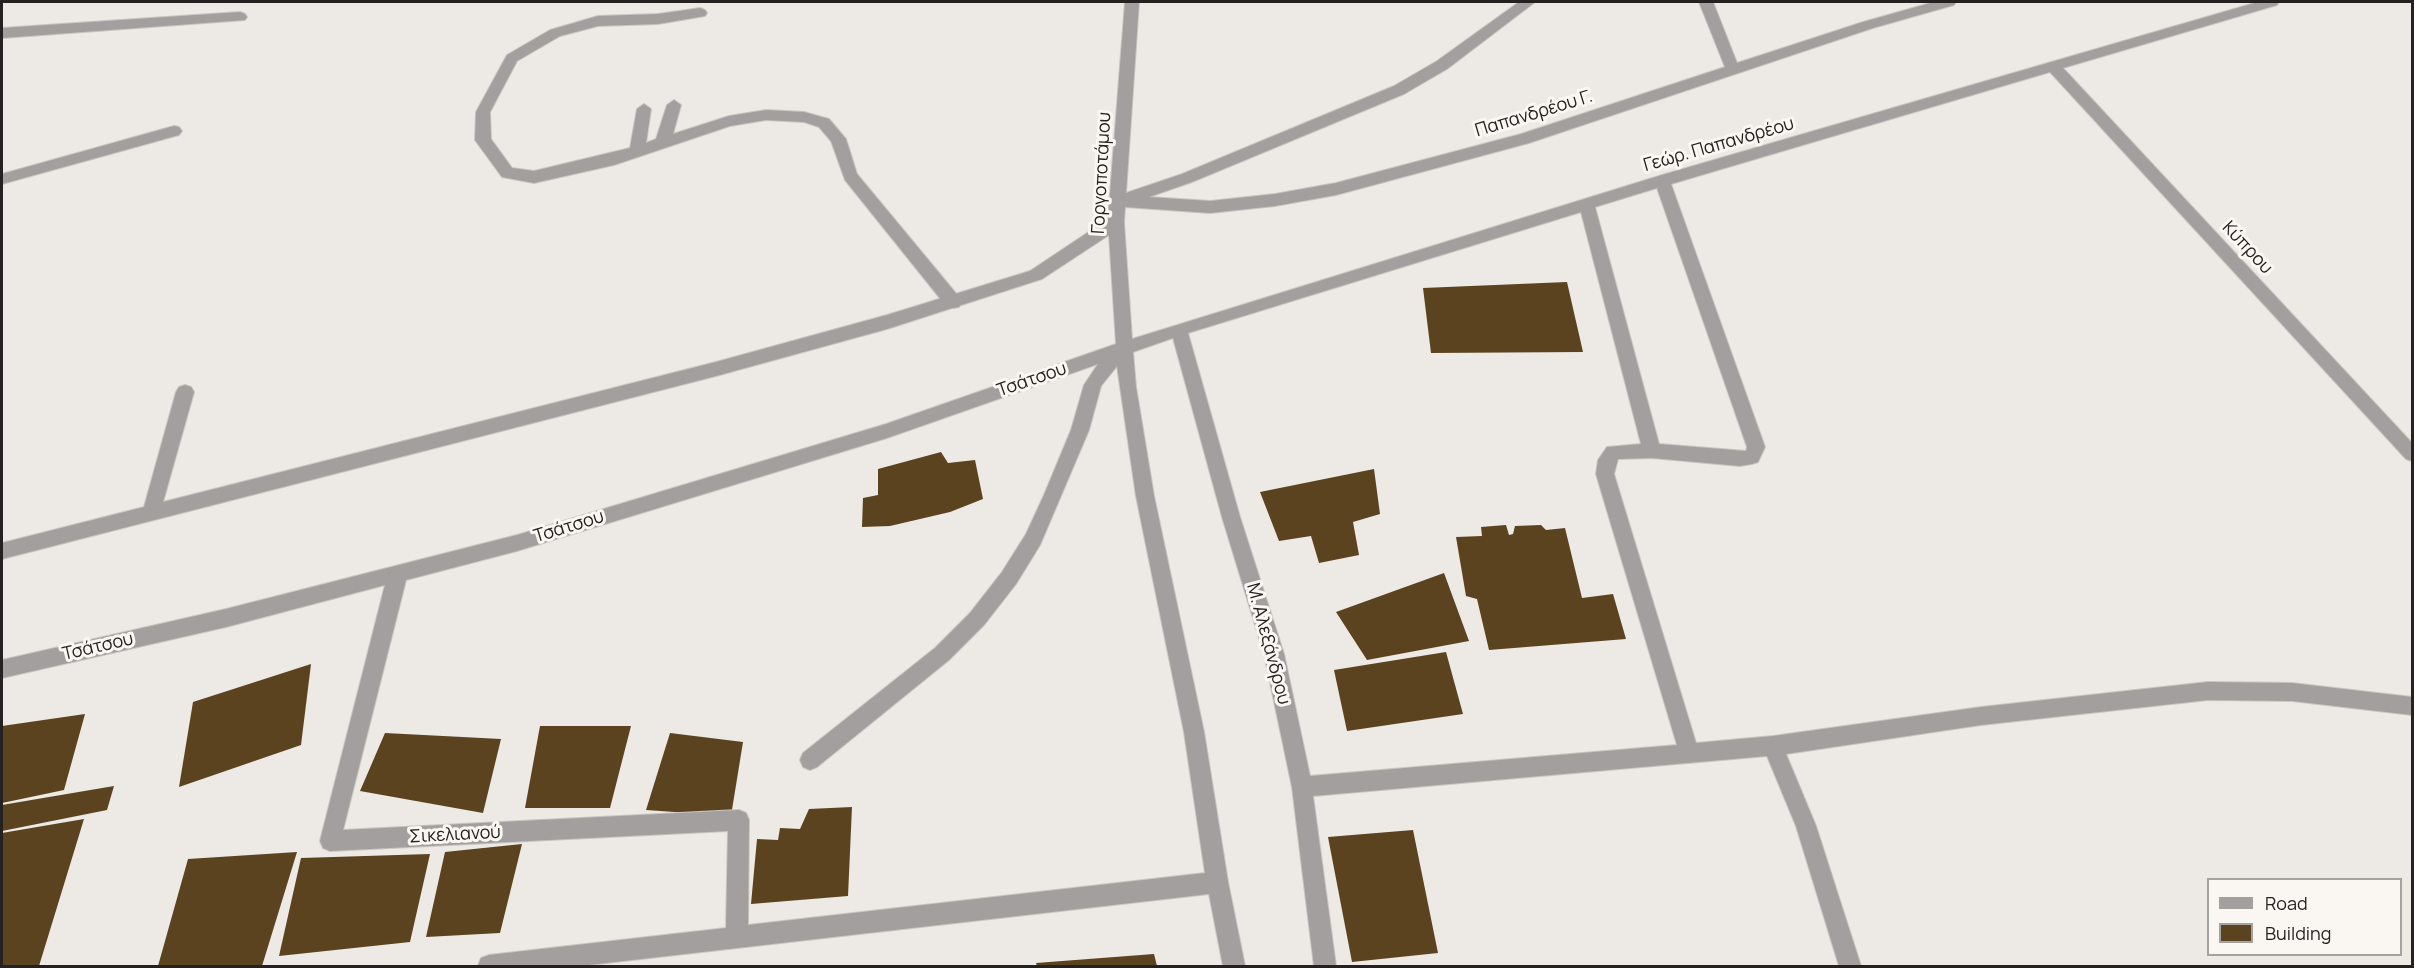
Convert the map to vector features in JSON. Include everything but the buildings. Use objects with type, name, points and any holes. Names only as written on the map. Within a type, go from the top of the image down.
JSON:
[{"type":"street","name":"Γοργοποτάμου","points":[[1125,347],[1116,222],[1132,2]]},
{"type":"street","points":[[1118,201],[1187,178],[1399,90],[1442,65],[1528,2]]},
{"type":"street","points":[[1706,2],[1733,70]]},
{"type":"street","name":"Παπανδρέου Γ.","points":[[1118,201],[1210,207],[1275,200],[1336,189],[1524,139],[1868,24],[1949,2]]},
{"type":"street","name":"Γεώρ. Παπανδρέου","points":[[1179,329],[1662,182],[2272,2]]},
{"type":"street","points":[[700,13],[658,19],[598,21],[555,33],[512,58],[483,112],[483,140],[507,173],[534,177],[637,151],[729,122],[766,115],[804,117],[824,123],[838,139],[850,176],[953,302]]},
{"type":"street","points":[[2,33],[240,16]]},
{"type":"street","name":"Κύπρου","points":[[2053,67],[2412,454]]},
{"type":"street","points":[[663,143],[674,105]]},
{"type":"street","points":[[637,151],[644,109]]},
{"type":"street","points":[[2,179],[174,131]]},
{"type":"street","points":[[1662,182],[1756,447],[1752,458],[1740,459],[1652,451],[1613,452],[1607,460],[1605,474],[1689,752]]},
{"type":"street","points":[[1587,206],[1652,451]]},
{"type":"street","points":[[2,550],[716,369],[953,302],[1036,275],[1116,222]]},
{"type":"street","name":"Τσάτσου","points":[[2,669],[226,618],[517,543],[887,431],[1179,329]]},
{"type":"street","name":"Μ. Αλεξάνδρου","points":[[1179,329],[1231,516],[1274,654],[1302,787],[1325,966]]},
{"type":"street","points":[[810,760],[942,654],[977,619],[1009,578],[1033,539],[1053,495],[1080,430],[1093,385],[1101,372],[1125,347]]},
{"type":"street","points":[[1125,347],[1127,387],[1145,496],[1194,732],[1217,882],[1234,966]]},
{"type":"street","points":[[151,514],[185,392]]},
{"type":"street","name":"Σικελιανού","points":[[398,573],[330,841],[739,820],[736,938]]},
{"type":"street","points":[[1302,787],[1773,746],[1981,716],[2208,691],[2292,692],[2412,706]]},
{"type":"street","points":[[1773,746],[1806,826],[1850,966]]},
{"type":"street","points":[[489,966],[565,962],[736,938],[1217,882]]}]
